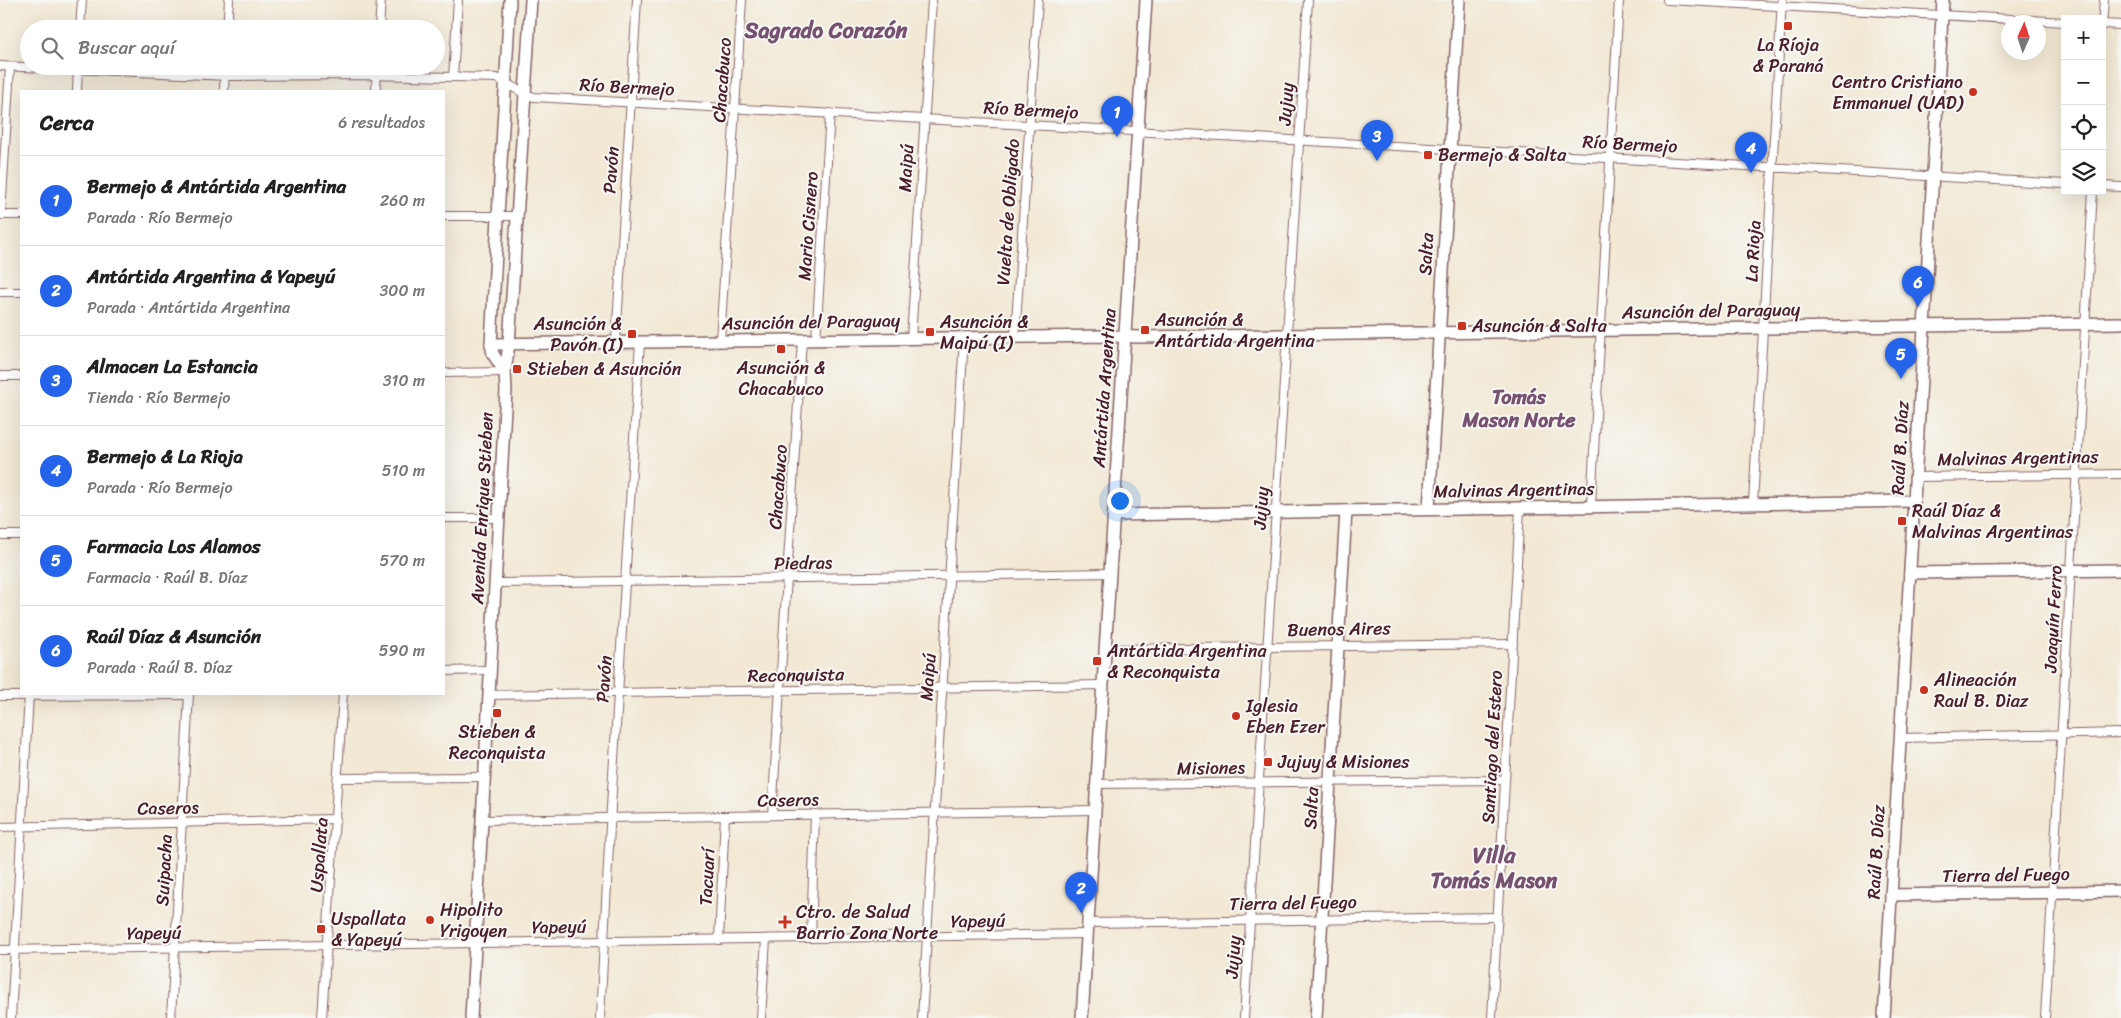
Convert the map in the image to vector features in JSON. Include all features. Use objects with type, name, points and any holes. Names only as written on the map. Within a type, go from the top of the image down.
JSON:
[{"type":"main road","points":[[505,372],[493,354],[491,344],[510,0]]},
{"type":"main road","name":"Avenida Enrique Stieben","points":[[471,1018],[496,583],[506,390],[505,372],[510,344],[531,0]]},
{"type":"main road","name":"Antártida Argentina","points":[[1082,1018],[1146,0]]},
{"type":"main road","name":"Salta","points":[[1429,509],[1459,0]]},
{"type":"main road","name":"Raúl B. Díaz","points":[[1884,1018],[1943,0]]},
{"type":"main road","name":"Asunción del Paraguay","points":[[491,344],[2121,323]]},
{"type":"main road","name":"Malvinas Argentinas","points":[[1114,515],[1914,501]]},
{"type":"main road","name":"Salta","points":[[1316,1018],[1346,511]]},
{"type":"main road","points":[[1910,574],[2121,570]]},
{"type":"main road","name":"Tierra del Fuego","points":[[1891,895],[2121,891]]},
{"type":"street","points":[[81,20],[82,0]]},
{"type":"street","points":[[228,20],[229,0]]},
{"type":"street","points":[[379,20],[380,0]]},
{"type":"street","points":[[452,77],[458,0]]},
{"type":"street","name":"Pavón","points":[[616,342],[637,0]]},
{"type":"street","name":"Chacabuco","points":[[720,341],[742,0]]},
{"type":"street","name":"Maipú","points":[[911,338],[932,0]]},
{"type":"street","name":"Vuelta de Obligado","points":[[1015,337],[1038,0]]},
{"type":"street","name":"Jujuy","points":[[1244,1018],[1308,0]]},
{"type":"street","points":[[1591,506],[1619,0]]},
{"type":"street","points":[[1667,0],[1782,3],[2061,22]]},
{"type":"street","points":[[2103,15],[2104,0]]},
{"type":"street","name":"La Rioja","points":[[1753,503],[1782,3]]},
{"type":"street","points":[[2106,25],[2121,25]]},
{"type":"street","name":"Río Bermejo","points":[[0,66],[20,67]]},
{"type":"street","points":[[10,67],[1,215],[20,215]]},
{"type":"street","points":[[77,90],[78,75]]},
{"type":"street","name":"Río Bermejo","points":[[206,75],[376,75],[497,78],[534,97],[2061,184]]},
{"type":"street","points":[[376,75],[376,90]]},
{"type":"street","points":[[224,76],[224,90]]},
{"type":"street","name":"Mario Cisnero","points":[[816,340],[830,113]]},
{"type":"street","points":[[2106,186],[2121,187]]},
{"type":"street","name":"Joaquín Ferro","points":[[2045,1018],[2093,195]]},
{"type":"street","points":[[445,216],[517,216]]},
{"type":"street","points":[[0,292],[20,292]]},
{"type":"street","name":"Maipú","points":[[922,1018],[964,338]]},
{"type":"street","name":"Chacabuco","points":[[772,815],[802,340]]},
{"type":"street","name":"Pavón","points":[[600,1018],[610,818],[640,342]]},
{"type":"street","points":[[445,373],[505,372]]},
{"type":"street","points":[[0,376],[20,376]]},
{"type":"street","name":"Malvinas Argentinas","points":[[1916,477],[2121,474]]},
{"type":"street","name":"Santiago del Estero","points":[[1492,1018],[1520,508]]},
{"type":"street","points":[[445,518],[499,518]]},
{"type":"street","points":[[0,535],[20,535]]},
{"type":"street","name":"Piedras","points":[[496,583],[1110,573]]},
{"type":"street","name":"Buenos Aires","points":[[1105,649],[1513,644]]},
{"type":"street","points":[[445,671],[490,670]]},
{"type":"street","name":"Reconquista","points":[[489,696],[1103,686]]},
{"type":"street","points":[[0,696],[29,695],[11,1018]]},
{"type":"street","name":"Suipacha","points":[[171,1018],[189,695]]},
{"type":"street","name":"Uspallata","points":[[322,1018],[343,695]]},
{"type":"street","points":[[1900,738],[2121,733]]},
{"type":"street","points":[[338,778],[484,777]]},
{"type":"street","name":"Misiones","points":[[1097,784],[1505,780]]},
{"type":"street","name":"Caseros","points":[[482,820],[1095,810]]},
{"type":"street","points":[[811,938],[816,814]]},
{"type":"street","name":"Tacuarí","points":[[718,940],[725,816]]},
{"type":"street","name":"Caseros","points":[[0,827],[336,819]]},
{"type":"street","name":"Tierra del Fuego","points":[[1088,929],[1250,921],[1498,917]]},
{"type":"street","name":"Yapeyú","points":[[0,950],[927,937],[1088,929]]},
{"type":"street","points":[[762,1018],[766,939]]},
{"type":"place","name":"La Ríoja & Paraná","points":[[1788,26]]},
{"type":"place","name":"Centro Cristiano Emmanuel (UAD)","points":[[1973,92]]},
{"type":"place","name":"Bermejo & Antártida Argentina","points":[[1117,137]]},
{"type":"place","name":"Bermejo & Salta","points":[[1428,155]]},
{"type":"place","name":"Almacen La Estancia","points":[[1377,161]]},
{"type":"place","name":"Bermejo & La Rioja","points":[[1751,173]]},
{"type":"place","name":"Raúl Díaz & Asunción","points":[[1918,307]]},
{"type":"place","name":"Asunción & Salta","points":[[1462,326]]},
{"type":"place","name":"Asunción & Antártida Argentina","points":[[1145,330]]},
{"type":"place","name":"Asunción & Maipú (I)","points":[[930,332]]},
{"type":"place","name":"Asunción & Pavón (I)","points":[[632,334]]},
{"type":"place","name":"Asunción & Chacabuco","points":[[781,349]]},
{"type":"place","name":"Stieben & Asunción","points":[[517,369]]},
{"type":"place","name":"Farmacia Los Alamos","points":[[1901,379]]},
{"type":"place","name":"Raúl Díaz & Malvinas Argentinas","points":[[1902,521]]},
{"type":"place","name":"Antártida Argentina & Reconquista","points":[[1097,661]]},
{"type":"place","name":"Alineación Raul B. Diaz","points":[[1924,690]]},
{"type":"place","name":"Stieben & Reconquista","points":[[497,713]]},
{"type":"place","name":"Iglesia Eben Ezer","points":[[1236,716]]},
{"type":"place","name":"Jujuy & Misiones","points":[[1268,762]]},
{"type":"place","name":"Antártida Argentina & Yapeyú","points":[[1081,913]]},
{"type":"place","name":"Hipolito Yrigoyen","points":[[430,920]]},
{"type":"place","name":"Ctro. de Salud Barrio Zona Norte","points":[[785,922]]},
{"type":"place","name":"Uspallata & Yapeyú","points":[[321,929]]},
{"type":"district","name":"Sagrado Corazón","points":[[826,30]]},
{"type":"district","name":"Tomás Mason Norte","points":[[1519,408]]},
{"type":"district","name":"Villa Tomás Mason","points":[[1494,868]]}]
